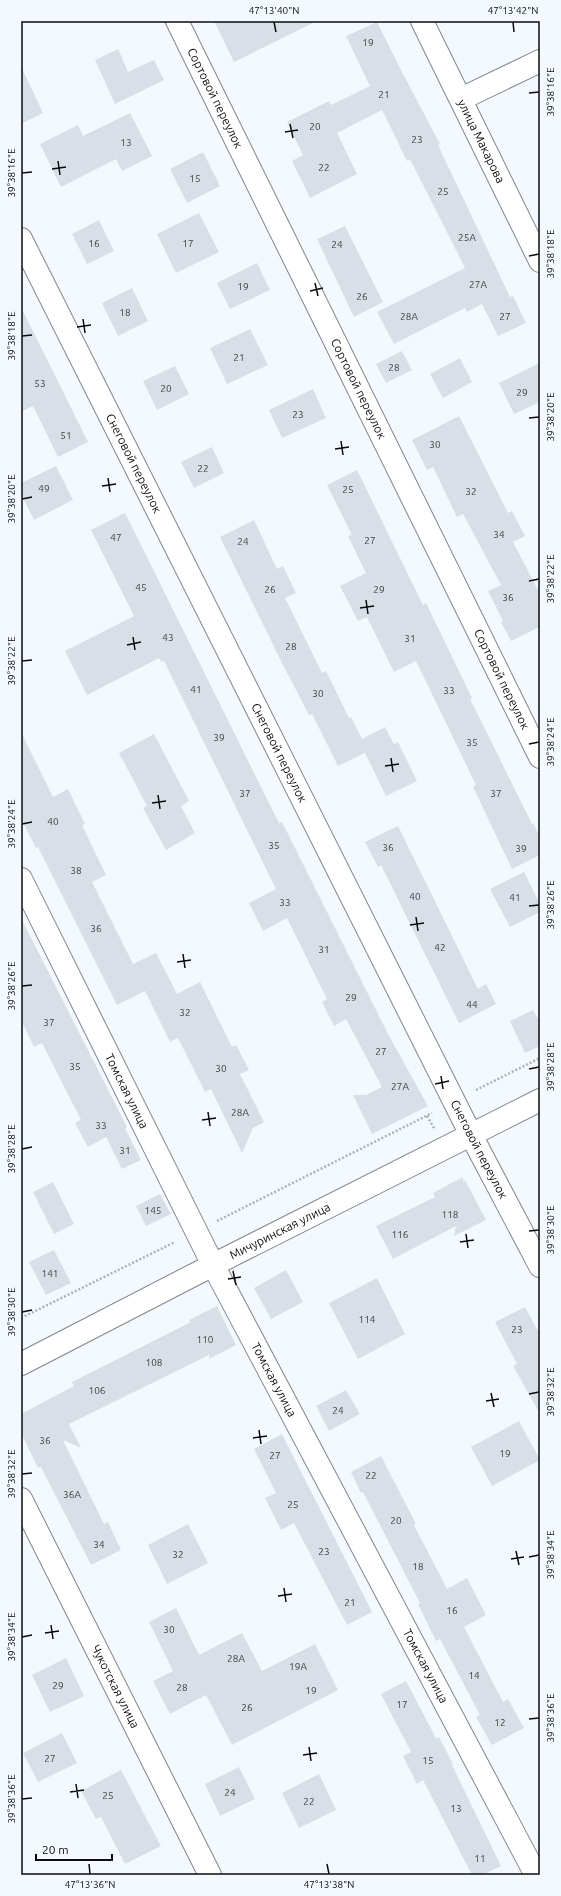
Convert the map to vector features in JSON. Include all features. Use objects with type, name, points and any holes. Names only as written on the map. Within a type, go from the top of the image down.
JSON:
[{"type":"street","name":"Сортовой переулок","points":[[177,21],[540,757]]},
{"type":"street","name":"улица Макарова","points":[[422,21],[540,262]]},
{"type":"street","points":[[461,99],[540,61]]},
{"type":"street","name":"Снеговой переулок","points":[[21,239],[471,1135],[540,1266]]},
{"type":"street","name":"Томская улица","points":[[21,879],[213,1264],[536,1875]]},
{"type":"street","name":"Мичуринская улица","points":[[21,1364],[213,1264],[540,1100]]},
{"type":"street","name":"Чукотская улица","points":[[21,1499],[210,1875]]},
{"type":"path","points":[[21,1318],[540,1058]]},
{"type":"building","points":[[214,21],[317,21],[234,62]]},
{"type":"building","points":[[377,22],[440,144],[438,145],[510,297],[513,296],[526,323],[498,336],[482,304],[467,312],[465,308],[394,344],[377,312],[465,268],[410,159],[407,161],[382,110],[337,133],[357,174],[310,198],[292,161],[303,155],[287,122],[329,101],[331,105],[370,86],[346,36]]},
{"type":"building","points":[[118,49],[128,72],[154,60],[164,80],[115,104],[95,60]]},
{"type":"building","points":[[21,66],[43,113],[21,124]]},
{"type":"building","points":[[130,113],[152,156],[122,171],[116,159],[61,187],[40,144],[78,125],[83,136]]},
{"type":"building","points":[[203,152],[220,186],[187,203],[170,169]]},
{"type":"building","points":[[199,213],[219,252],[176,273],[157,234]]},
{"type":"building","points":[[99,220],[114,251],[87,264],[72,234]]},
{"type":"building","points":[[345,226],[383,302],[354,317],[317,239]]},
{"type":"building","points":[[257,263],[270,290],[230,309],[217,283]]},
{"type":"building","points":[[132,288],[148,321],[118,336],[102,303]]},
{"type":"building","points":[[21,307],[88,442],[58,457],[33,406],[21,412]]},
{"type":"building","points":[[250,329],[268,365],[227,384],[210,348]]},
{"type":"building","points":[[402,351],[412,370],[386,383],[376,364]]},
{"type":"building","points":[[460,358],[472,382],[443,398],[430,374]]},
{"type":"building","points":[[540,363],[540,402],[514,414],[499,383]]},
{"type":"building","points":[[175,366],[189,394],[157,410],[143,381]]},
{"type":"building","points":[[313,389],[326,418],[282,438],[269,410]]},
{"type":"building","points":[[459,416],[508,513],[512,511],[525,536],[513,542],[540,594],[540,627],[511,641],[488,591],[501,585],[463,514],[457,517],[433,467],[427,470],[412,440]]},
{"type":"building","points":[[212,447],[224,473],[194,488],[181,462]]},
{"type":"building","points":[[56,466],[73,500],[34,520],[21,494],[21,483]]},
{"type":"building","points":[[357,470],[423,605],[426,603],[472,698],[470,699],[532,824],[533,823],[540,837],[540,855],[512,869],[473,787],[476,785],[416,661],[394,672],[367,617],[358,621],[340,586],[366,573],[348,536],[352,535],[327,485]]},
{"type":"building","points":[[125,513],[279,823],[282,822],[388,1034],[428,1106],[372,1134],[353,1095],[366,1095],[382,1087],[346,1019],[334,1026],[322,1002],[327,999],[287,918],[263,931],[249,903],[276,889],[164,661],[161,662],[159,658],[87,695],[65,651],[134,616],[91,530]]},
{"type":"building","points":[[254,520],[277,569],[283,566],[296,593],[285,598],[322,673],[326,671],[349,718],[351,717],[362,739],[385,727],[394,744],[398,742],[417,781],[386,796],[365,753],[338,766],[312,714],[309,715],[282,663],[220,537]]},
{"type":"building","points":[[21,732],[53,797],[68,789],[85,824],[82,825],[106,875],[92,882],[133,964],[156,953],[177,994],[200,982],[232,1047],[236,1045],[249,1070],[240,1074],[264,1122],[253,1128],[242,1153],[211,1089],[205,1092],[178,1038],[170,1042],[145,991],[117,1005],[38,847],[36,848],[21,819]]},
{"type":"building","points":[[154,734],[189,801],[181,806],[195,833],[166,850],[143,808],[147,806],[119,753]]},
{"type":"building","points":[[398,826],[478,989],[486,984],[496,1004],[459,1023],[381,865],[378,867],[365,842]]},
{"type":"building","points":[[524,872],[540,904],[540,912],[510,927],[490,889]]},
{"type":"building","points":[[21,918],[127,1127],[125,1128],[141,1160],[122,1169],[106,1137],[88,1147],[75,1123],[81,1120],[42,1043],[34,1047],[21,1020]]},
{"type":"building","points":[[533,1010],[540,1023],[540,1046],[525,1053],[510,1021]]},
{"type":"building","points":[[463,1177],[463,1181],[465,1180],[486,1220],[454,1236],[456,1226],[393,1259],[376,1226],[435,1197],[433,1193]]},
{"type":"building","points":[[53,1182],[74,1224],[54,1234],[33,1192]]},
{"type":"building","points":[[160,1194],[171,1214],[146,1226],[136,1206]]},
{"type":"building","points":[[54,1250],[71,1283],[46,1295],[29,1262]]},
{"type":"building","points":[[286,1270],[303,1302],[271,1319],[254,1288]]},
{"type":"building","points":[[377,1278],[405,1334],[358,1359],[329,1303]]},
{"type":"building","points":[[217,1306],[236,1345],[209,1359],[209,1355],[69,1424],[81,1448],[63,1440],[104,1524],[108,1522],[121,1550],[91,1565],[41,1467],[38,1468],[21,1433],[21,1414],[74,1386],[72,1382],[191,1322],[189,1320]]},
{"type":"building","points":[[525,1307],[540,1335],[540,1414],[513,1366],[517,1364],[495,1322]]},
{"type":"building","points":[[346,1390],[360,1414],[329,1431],[316,1406]]},
{"type":"building","points":[[519,1421],[540,1460],[492,1486],[471,1447]]},
{"type":"building","points":[[282,1434],[372,1612],[347,1625],[294,1523],[281,1530],[265,1498],[276,1493],[254,1449]]},
{"type":"building","points":[[381,1456],[447,1589],[467,1578],[486,1615],[464,1627],[503,1702],[508,1699],[524,1728],[492,1745],[476,1717],[480,1715],[440,1639],[436,1641],[418,1604],[420,1603],[363,1492],[361,1493],[351,1472]]},
{"type":"building","points":[[188,1524],[208,1563],[167,1584],[148,1545]]},
{"type":"building","points":[[176,1608],[199,1655],[242,1633],[262,1671],[315,1644],[338,1690],[232,1745],[206,1695],[170,1714],[153,1681],[173,1671],[149,1622]]},
{"type":"building","points":[[66,1658],[84,1696],[50,1712],[32,1675]]},
{"type":"building","points":[[406,1681],[436,1738],[439,1737],[453,1764],[452,1765],[501,1866],[482,1875],[472,1875],[423,1780],[417,1784],[403,1756],[411,1752],[381,1694]]},
{"type":"building","points":[[62,1733],[77,1763],[38,1782],[23,1753]]},
{"type":"building","points":[[239,1767],[255,1799],[220,1816],[205,1784]]},
{"type":"building","points":[[121,1770],[161,1846],[125,1864],[101,1817],[96,1819],[81,1791]]},
{"type":"building","points":[[319,1774],[336,1810],[299,1828],[282,1793]]}]
